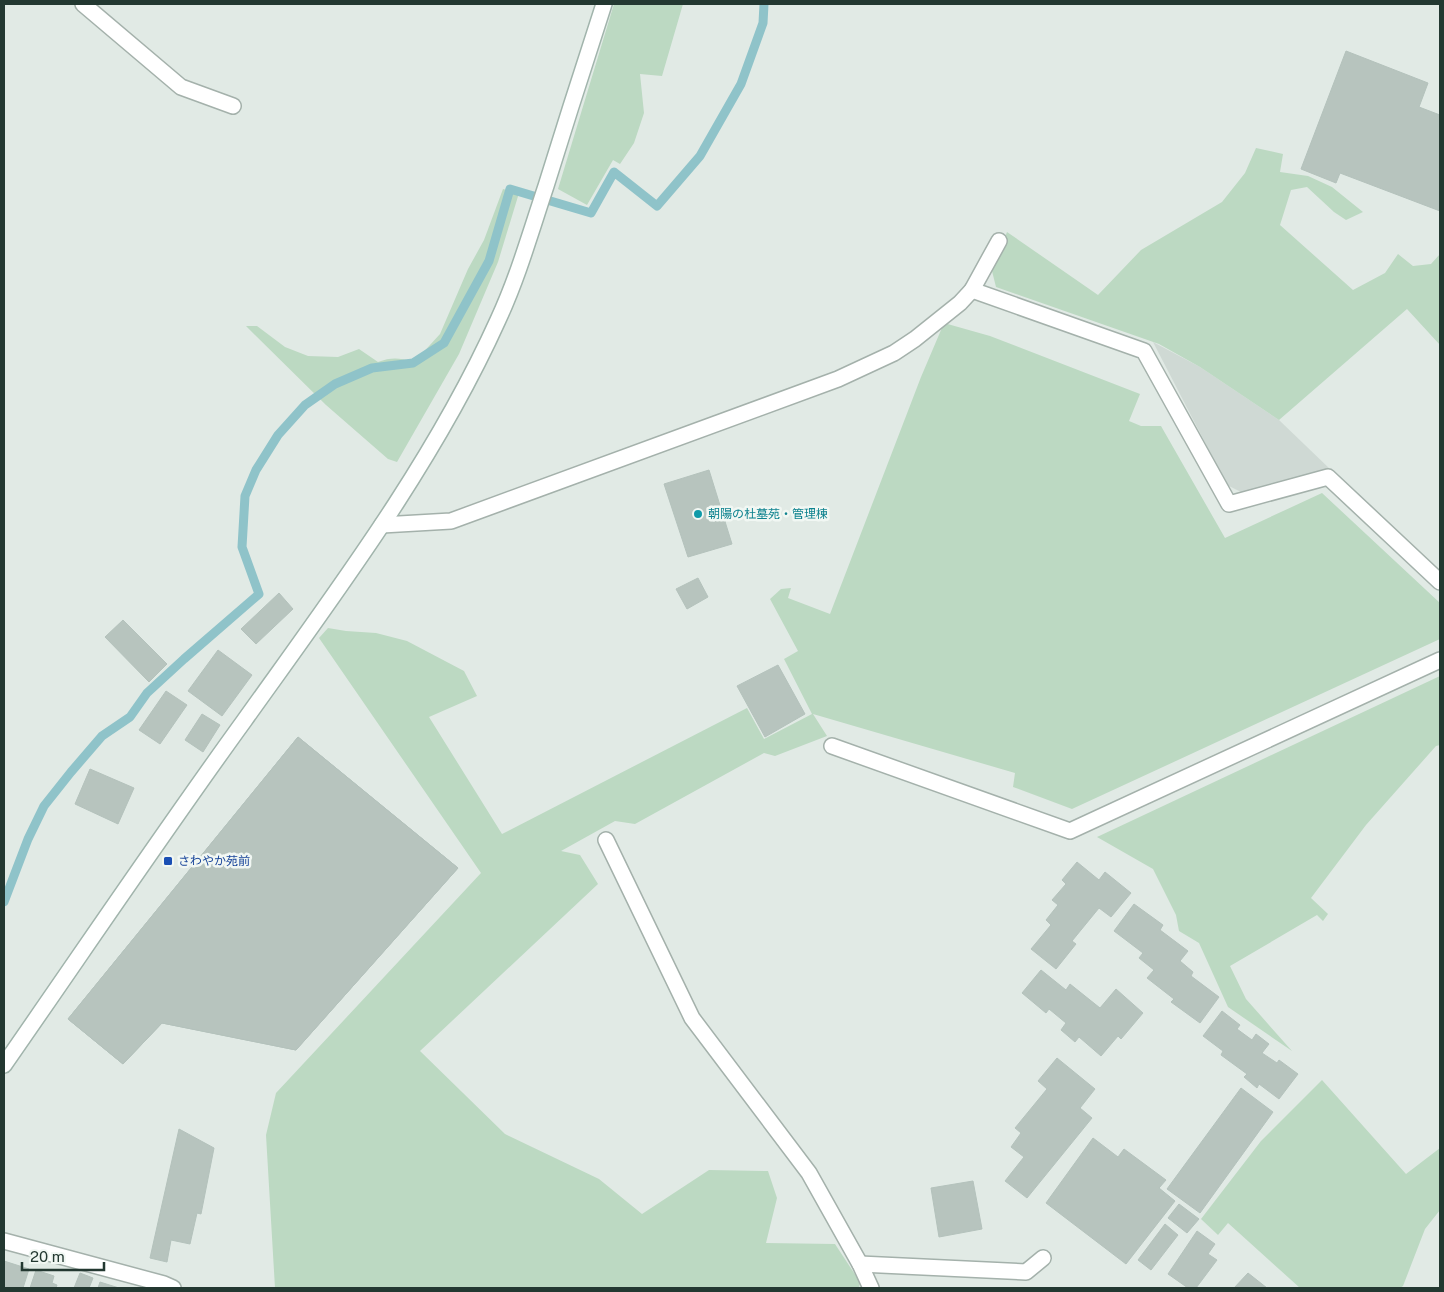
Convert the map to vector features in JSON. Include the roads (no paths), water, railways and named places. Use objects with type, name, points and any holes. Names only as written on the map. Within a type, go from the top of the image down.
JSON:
[{"type":"street","points":[[83,4],[181,87],[233,106]]},
{"type":"street","points":[[4,1065],[382,525],[433,444],[466,386],[499,319],[526,250],[604,4]]},
{"type":"street","points":[[382,525],[451,521],[838,378],[894,353],[915,339],[960,303],[972,290],[1000,241]]},
{"type":"street","points":[[972,290],[1144,351],[1229,504],[1328,477],[1440,582]]},
{"type":"street","points":[[832,746],[1070,831],[1440,660]]},
{"type":"street","points":[[606,840],[692,1018],[809,1173],[860,1264],[871,1288]]},
{"type":"street","points":[[4,1241],[166,1287]]},
{"type":"street","points":[[860,1264],[1026,1272],[1043,1258]]},
{"type":"waterway","points":[[4,902],[28,839],[44,806],[71,772],[102,736],[130,717],[147,693],[259,594],[242,547],[245,496],[256,470],[278,435],[305,405],[335,384],[372,368],[413,363],[444,343],[489,261],[510,189],[591,213],[614,172],[657,206],[700,156],[741,84],[763,23],[764,4]]},
{"type":"place","name":"朝陽の杜墓苑・管理棟","points":[[698,514]]},
{"type":"place","name":"さわやか苑前","points":[[168,861]]}]
